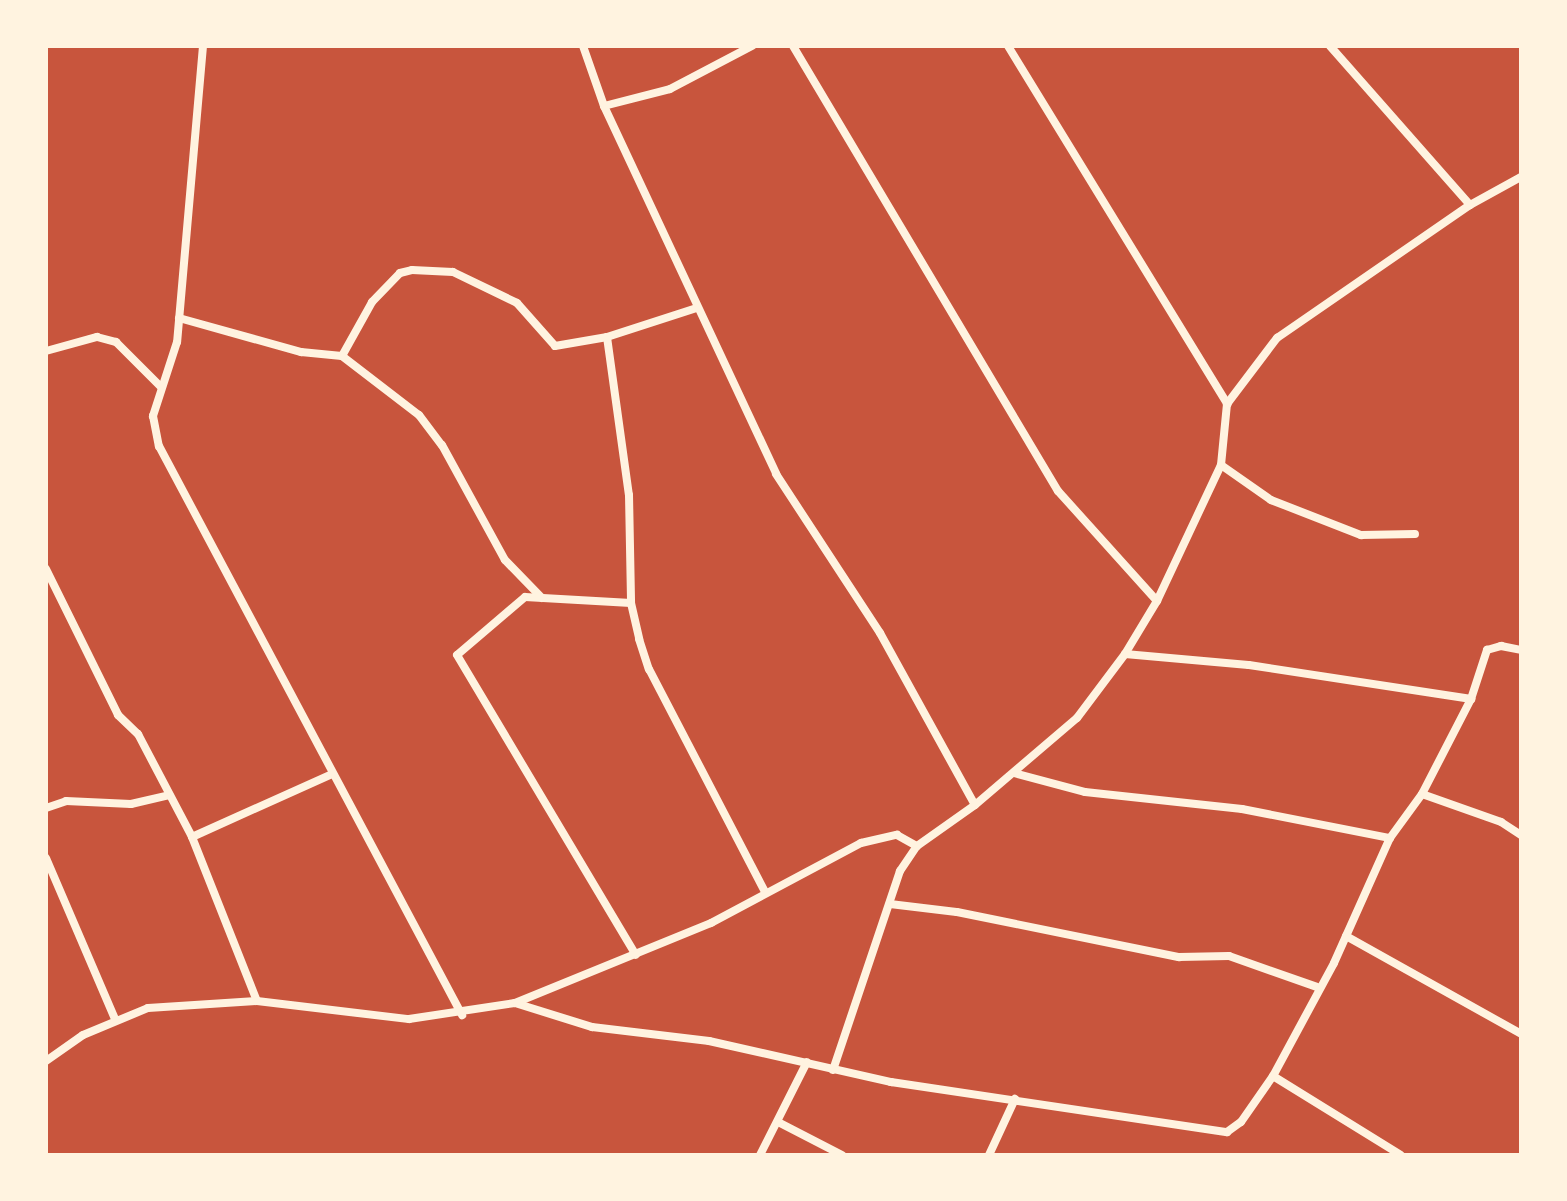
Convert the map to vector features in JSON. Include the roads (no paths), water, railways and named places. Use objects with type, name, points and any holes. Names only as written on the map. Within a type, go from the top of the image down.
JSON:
[{"type":"street","points":[[203,46],[179,318],[153,416],[159,446],[462,1015]]},
{"type":"street","points":[[583,46],[604,106],[776,474],[880,633],[975,805]]},
{"type":"street","points":[[604,106],[670,89],[752,46]]},
{"type":"street","points":[[793,46],[1058,491],[1157,601]]},
{"type":"street","points":[[1008,46],[1227,404]]},
{"type":"street","points":[[1330,46],[1470,205]]},
{"type":"street","points":[[833,1070],[900,871],[917,846],[975,805],[1077,718],[1125,654],[1157,601],[1221,465],[1227,404],[1277,338],[1470,205],[1521,177]]},
{"type":"street","points":[[342,356],[372,302],[400,273],[412,270],[453,272],[517,303],[555,346],[607,337],[697,308]]},
{"type":"street","points":[[179,318],[301,352],[342,356],[419,415],[442,445],[505,560],[542,598]]},
{"type":"street","points":[[46,351],[97,337],[116,342],[161,387]]},
{"type":"street","points":[[607,337],[629,495],[631,603],[649,669],[765,892]]},
{"type":"street","points":[[1221,465],[1271,500],[1361,535],[1415,534]]},
{"type":"street","points":[[46,569],[118,715],[138,734],[167,796],[192,837],[257,1001]]},
{"type":"street","points":[[631,603],[525,597],[508,607],[457,655],[636,955]]},
{"type":"street","points":[[515,1003],[592,1027],[637,1030],[807,1062],[833,1070],[1227,1132],[1241,1122],[1273,1076],[1346,936],[1390,838],[1422,794],[1471,699],[1487,650],[1501,646],[1521,650]]},
{"type":"street","points":[[1125,654],[1249,665],[1471,699]]},
{"type":"street","points":[[1014,773],[1085,792],[1242,809],[1390,838]]},
{"type":"street","points":[[192,837],[332,774]]},
{"type":"street","points":[[1422,794],[1501,822],[1521,835]]},
{"type":"street","points":[[46,808],[66,801],[131,804],[167,796]]},
{"type":"street","points":[[46,1061],[115,1019],[148,1008],[257,1001],[409,1019],[462,1015],[515,1003],[711,923],[861,843],[897,835],[917,846]]},
{"type":"street","points":[[46,858],[115,1019]]},
{"type":"street","points":[[890,904],[957,912],[1179,957],[1229,956],[1317,987]]},
{"type":"street","points":[[1346,936],[1521,1034]]},
{"type":"street","points":[[760,1155],[807,1062]]},
{"type":"street","points":[[1273,1076],[1401,1155]]},
{"type":"street","points":[[989,1155],[1015,1099]]},
{"type":"street","points":[[778,1122],[842,1155]]}]
